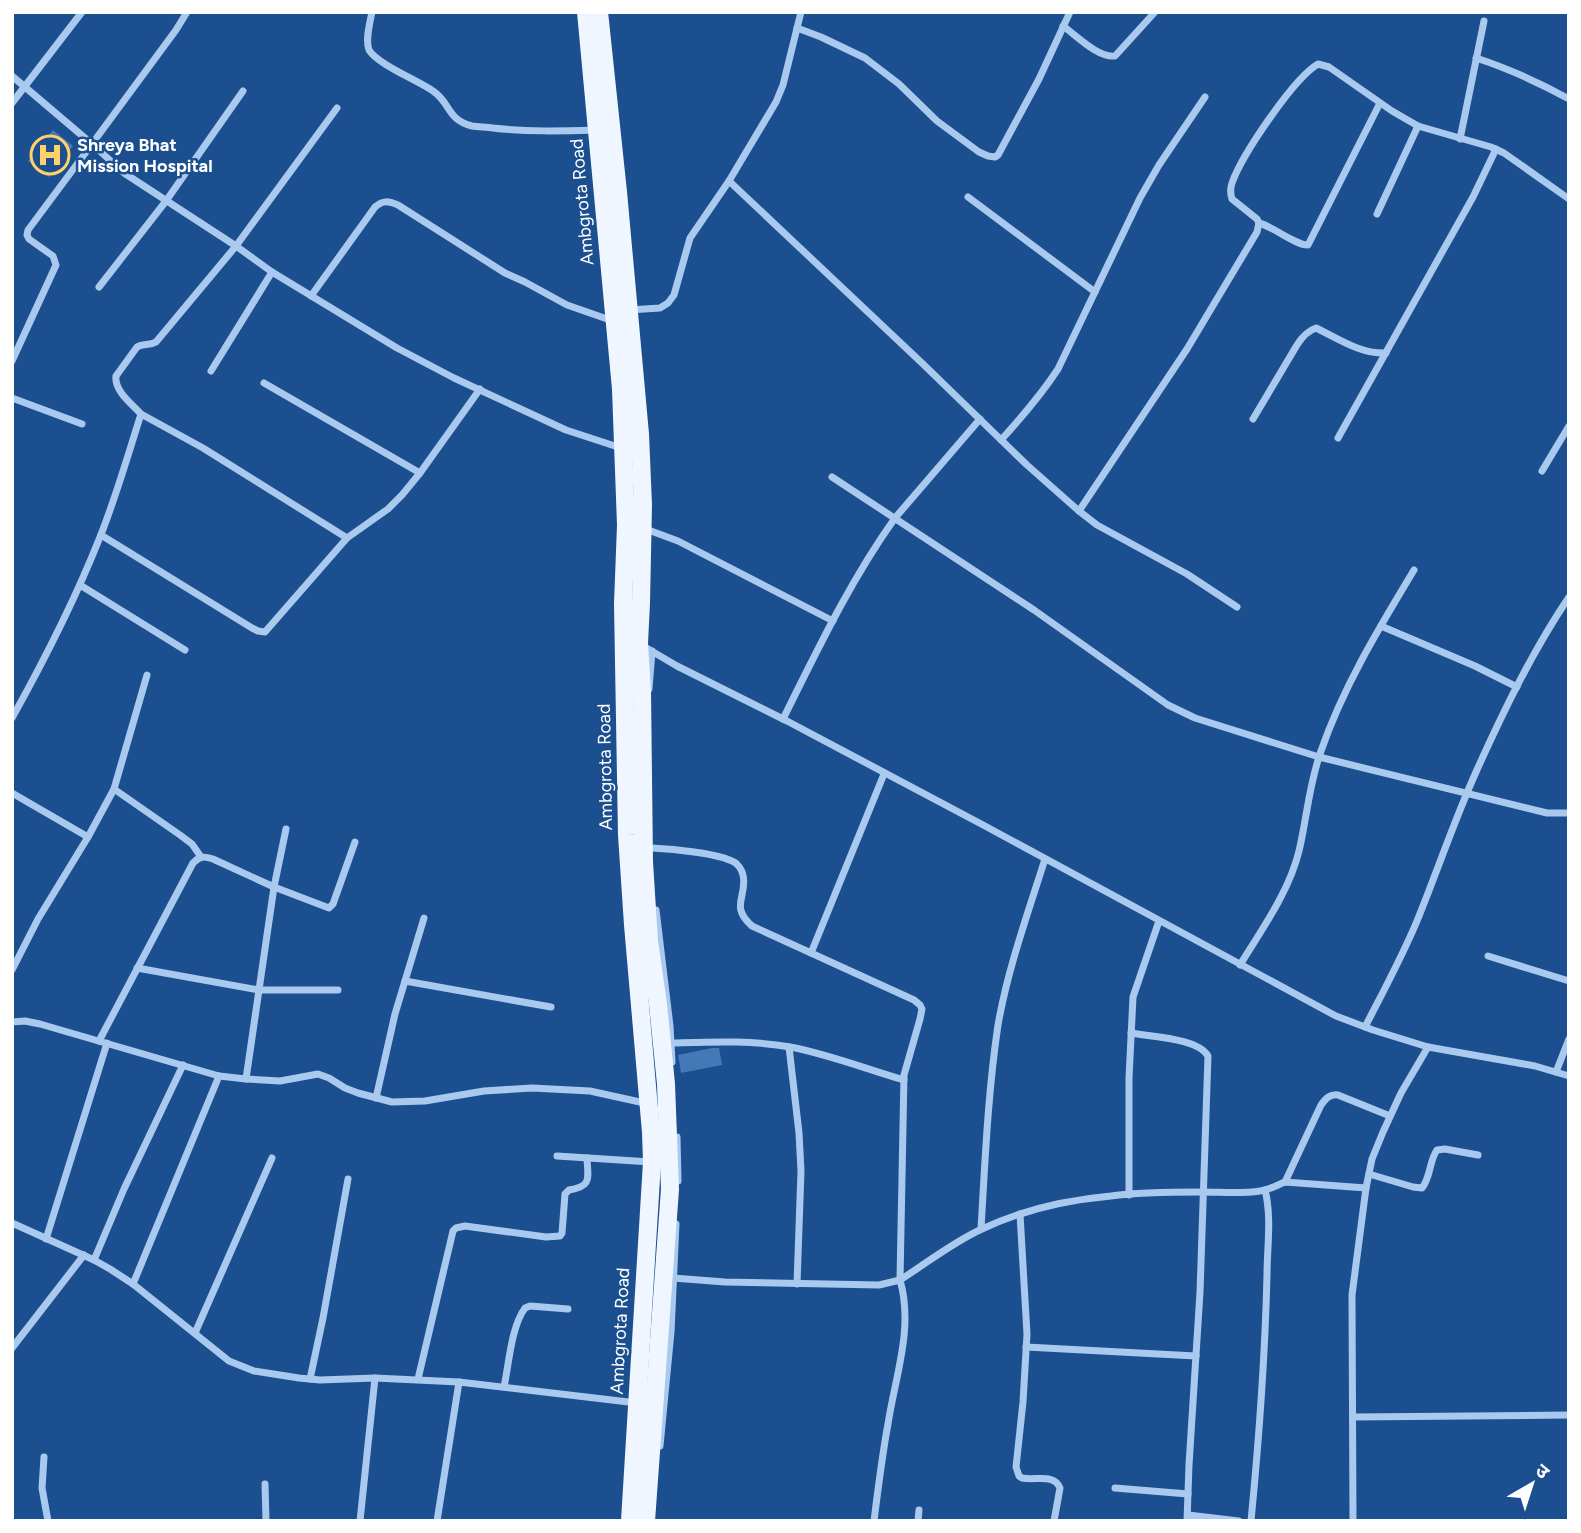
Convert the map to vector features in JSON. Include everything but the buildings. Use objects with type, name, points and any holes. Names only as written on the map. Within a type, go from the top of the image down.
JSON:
[{"type":"main road","name":"Ambgrota Road","points":[[586,12],[606,240],[622,315],[627,835],[652,1162],[630,1521]]},
{"type":"main road","points":[[599,12],[622,315],[640,434],[646,647],[642,691],[643,855],[649,941],[666,1084],[670,1176],[646,1521]]},
{"type":"street","points":[[12,103],[82,12]]},
{"type":"street","points":[[12,361],[55,265],[53,256],[29,239],[28,230],[187,12]]},
{"type":"street","points":[[372,12],[369,50],[380,60],[433,90],[457,120],[472,126],[506,130],[597,130]]},
{"type":"street","points":[[311,296],[375,207],[385,201],[398,205],[483,260],[567,305],[622,315],[660,308],[674,295],[690,238],[729,181],[776,102],[783,85],[801,12]]},
{"type":"street","points":[[797,29],[855,51],[899,84],[937,121],[979,152],[995,157],[1038,79],[1070,12]]},
{"type":"street","points":[[1063,26],[1099,53],[1111,57],[1115,56],[1155,12]]},
{"type":"street","points":[[1460,139],[1484,22]]},
{"type":"street","points":[[1476,58],[1535,80],[1569,99]]},
{"type":"street","points":[[1380,103],[1308,245],[1302,245],[1259,223],[1232,199],[1232,183],[1259,134],[1301,79],[1318,64],[1324,65],[1419,127],[1504,153],[1569,199]]},
{"type":"street","points":[[12,76],[124,173],[311,296],[397,348],[480,389],[566,430],[624,449]]},
{"type":"street","points":[[99,287],[166,201],[243,91]]},
{"type":"street","points":[[1001,440],[1046,388],[1058,369],[1146,187],[1205,97]]},
{"type":"street","points":[[337,108],[236,246],[156,342],[137,347],[116,376],[117,386],[141,414],[203,448],[347,538]]},
{"type":"street","points":[[1377,214],[1419,127]]},
{"type":"street","points":[[1338,438],[1473,197],[1496,149]]},
{"type":"street","points":[[729,181],[1027,465],[1079,511],[1097,525],[1187,574],[1237,607]]},
{"type":"street","points":[[968,197],[1096,292]]},
{"type":"street","points":[[1079,511],[1187,349],[1257,232],[1259,223]]},
{"type":"street","points":[[211,371],[272,272]]},
{"type":"street","points":[[1253,419],[1297,345],[1311,330],[1316,328],[1362,350],[1386,353]]},
{"type":"street","points":[[264,383],[420,473]]},
{"type":"street","points":[[101,536],[262,632],[269,629],[347,538],[388,509],[420,473],[480,389]]},
{"type":"street","points":[[12,398],[82,424]]},
{"type":"street","points":[[12,718],[39,668],[101,536],[141,414]]},
{"type":"street","points":[[783,719],[856,578],[895,518],[980,419]]},
{"type":"street","points":[[1542,471],[1569,426]]},
{"type":"street","points":[[832,478],[1034,610],[1168,705],[1195,718],[1319,757],[1547,813],[1569,813]]},
{"type":"street","points":[[642,528],[678,541],[833,621]]},
{"type":"street","points":[[1240,965],[1287,884],[1299,852],[1312,775],[1343,696],[1414,570]]},
{"type":"street","points":[[80,584],[185,650]]},
{"type":"street","points":[[1365,1027],[1416,923],[1476,773],[1547,630],[1569,597]]},
{"type":"street","points":[[1381,626],[1517,687]]},
{"type":"street","points":[[646,647],[677,666],[783,719],[1336,1016],[1428,1047],[1535,1066],[1569,1076]]},
{"type":"street","points":[[646,647],[653,883],[671,1043],[676,1120]]},
{"type":"street","points":[[12,970],[38,919],[114,789],[147,675]]},
{"type":"street","points":[[811,953],[884,774]]},
{"type":"street","points":[[114,789],[180,835],[201,857],[213,859],[328,908],[333,904],[355,842]]},
{"type":"street","points":[[12,793],[88,837]]},
{"type":"street","points":[[246,1079],[274,887],[286,829]]},
{"type":"street","points":[[652,848],[706,854],[734,862],[743,872],[740,902],[743,915],[752,926],[920,1005],[922,1013],[904,1080],[900,1280],[905,1298],[903,1350],[888,1422],[874,1521]]},
{"type":"street","points":[[46,1239],[103,1042],[137,968],[193,863],[201,857]]},
{"type":"street","points":[[981,1229],[987,1129],[999,1024],[1013,961],[1045,859]]},
{"type":"street","points":[[376,1098],[395,1014],[424,918]]},
{"type":"street","points":[[1129,1195],[1133,998],[1159,921]]},
{"type":"street","points":[[1488,956],[1569,981]]},
{"type":"street","points":[[137,968],[259,990],[338,990]]},
{"type":"street","points":[[405,981],[551,1007]]},
{"type":"street","points":[[12,1022],[32,1022],[219,1076],[280,1081],[318,1074],[345,1088],[392,1102],[532,1088],[602,1093],[649,1105]]},
{"type":"street","points":[[1131,1033],[1192,1043],[1206,1052],[1208,1063],[1204,1192],[1188,1518],[1239,1521]]},
{"type":"street","points":[[1556,1072],[1569,1040]]},
{"type":"street","points":[[671,1043],[767,1044],[789,1047],[904,1080]]},
{"type":"street","points":[[789,1047],[801,1171],[797,1284]]},
{"type":"street","points":[[1353,1521],[1352,1295],[1366,1188],[1373,1159],[1390,1116],[1428,1047]]},
{"type":"street","points":[[94,1260],[124,1189],[183,1065]]},
{"type":"street","points":[[133,1284],[219,1076]]},
{"type":"street","points":[[1285,1182],[1321,1105],[1329,1096],[1338,1095],[1390,1116]]},
{"type":"street","points":[[654,1521],[671,1332],[678,1171],[677,1132]]},
{"type":"street","points":[[1369,1174],[1422,1188],[1437,1150],[1478,1155]]},
{"type":"street","points":[[557,1156],[652,1162]]},
{"type":"street","points":[[195,1333],[272,1158]]},
{"type":"street","points":[[418,1379],[453,1231],[465,1226],[545,1237],[560,1236],[565,1194],[569,1189],[585,1184],[587,1158]]},
{"type":"street","points":[[310,1379],[348,1179]]},
{"type":"street","points":[[673,1278],[724,1282],[891,1284],[981,1229],[1049,1206],[1111,1196],[1236,1193],[1265,1190],[1285,1182],[1366,1188]]},
{"type":"street","points":[[1251,1521],[1262,1399],[1268,1211],[1265,1190]]},
{"type":"street","points":[[1020,1214],[1026,1347],[1016,1471],[1022,1478],[1054,1479],[1059,1484],[1054,1521]]},
{"type":"street","points":[[12,1223],[94,1260],[133,1284],[240,1367],[310,1379],[418,1379],[637,1403]]},
{"type":"street","points":[[12,1348],[84,1255]]},
{"type":"street","points":[[505,1387],[511,1349],[525,1308],[530,1306],[568,1309]]},
{"type":"street","points":[[1026,1347],[1196,1356]]},
{"type":"street","points":[[360,1521],[375,1378]]},
{"type":"street","points":[[436,1521],[458,1382]]},
{"type":"street","points":[[1353,1417],[1569,1415]]},
{"type":"street","points":[[44,1457],[42,1488],[48,1521]]},
{"type":"street","points":[[265,1484],[267,1521]]},
{"type":"street","points":[[1115,1488],[1188,1494]]},
{"type":"street","points":[[918,1521],[919,1510]]},
{"type":"place","name":"Shreya Bhat Mission Hospital","points":[[50,155]]}]
